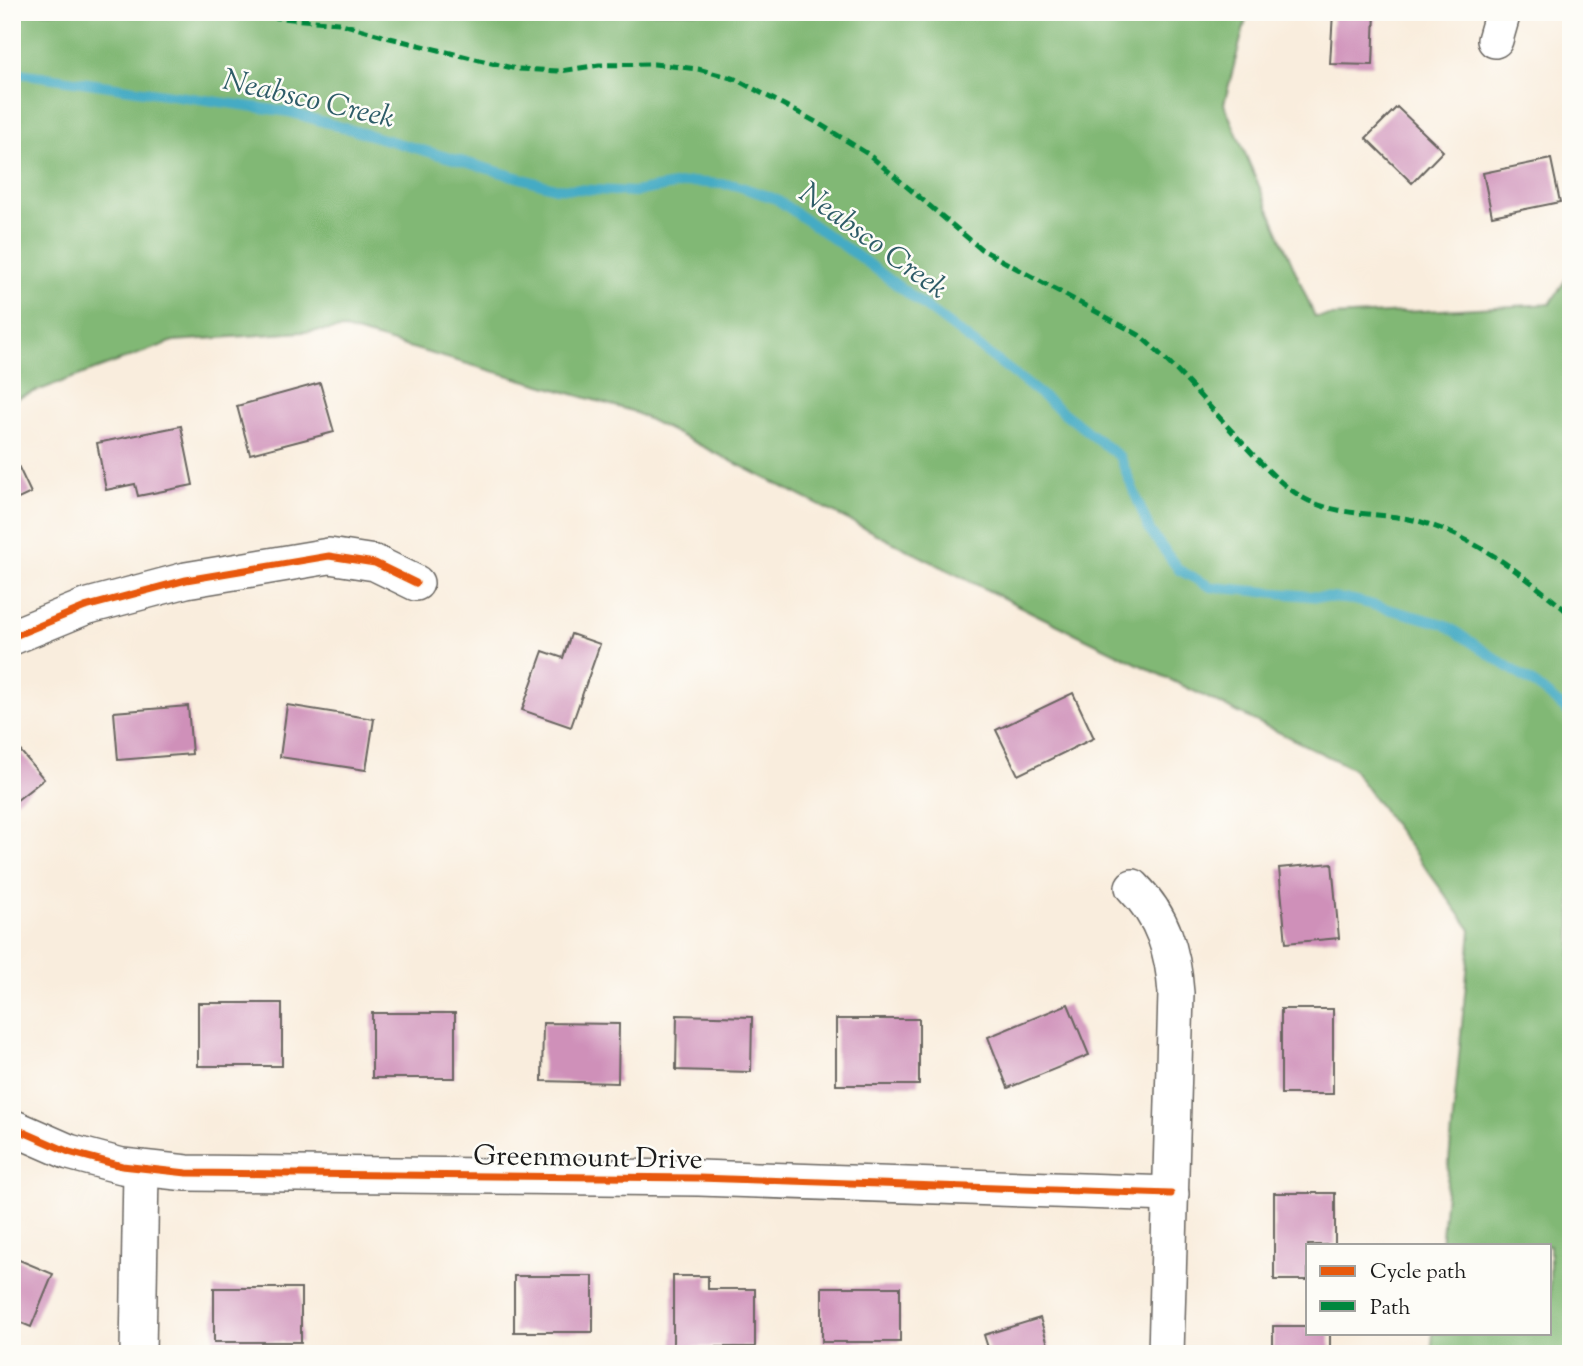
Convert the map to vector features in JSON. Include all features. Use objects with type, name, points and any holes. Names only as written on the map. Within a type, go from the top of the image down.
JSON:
[{"type":"street","points":[[12,637],[85,607],[186,580],[329,556],[375,563],[416,583]]},
{"type":"street","points":[[1133,887],[1149,903],[1166,936],[1176,993],[1166,1354]]},
{"type":"street","name":"Greenmount Drive","points":[[12,1127],[69,1152],[141,1170],[187,1173],[699,1178],[1171,1194]]},
{"type":"street","points":[[138,1354],[141,1170]]},
{"type":"green space","points":[[12,12],[1248,12],[1224,104],[1315,317],[1550,304],[1571,271],[1571,1354],[1431,1354],[1433,1334],[1552,1334],[1552,1244],[1441,1244],[1471,930],[1352,768],[1031,612],[632,411],[345,329],[174,341],[12,400]]},
{"type":"building","points":[[1333,12],[1375,12],[1373,65],[1330,64]]},
{"type":"building","points":[[1397,107],[1443,151],[1412,183],[1366,138]]},
{"type":"building","points":[[1551,159],[1560,202],[1492,216],[1483,173]]},
{"type":"building","points":[[320,383],[334,432],[250,454],[237,406]]},
{"type":"building","points":[[181,426],[193,485],[138,496],[135,484],[106,490],[97,443]]},
{"type":"building","points":[[12,453],[31,493],[12,502]]},
{"type":"building","points":[[571,634],[600,644],[571,727],[522,710],[543,651],[563,658]]},
{"type":"building","points":[[1073,693],[1094,738],[1018,775],[996,730]]},
{"type":"building","points":[[287,705],[374,719],[366,770],[280,757]]},
{"type":"building","points":[[188,706],[192,754],[118,760],[114,712]]},
{"type":"building","points":[[12,741],[44,779],[12,804]]},
{"type":"building","points":[[1332,863],[1339,938],[1286,943],[1279,868]]},
{"type":"building","points":[[198,1003],[282,1003],[282,1066],[198,1066]]},
{"type":"building","points":[[1068,1004],[1089,1055],[1008,1088],[988,1037]]},
{"type":"building","points":[[1281,1009],[1333,1009],[1333,1094],[1281,1094]]},
{"type":"building","points":[[372,1013],[455,1013],[455,1078],[372,1078]]},
{"type":"building","points":[[677,1015],[752,1017],[751,1072],[676,1070]]},
{"type":"building","points":[[836,1019],[919,1019],[919,1085],[836,1085]]},
{"type":"building","points":[[543,1023],[619,1024],[618,1083],[542,1081]]},
{"type":"building","points":[[1274,1193],[1335,1193],[1335,1244],[1306,1244],[1306,1280],[1274,1280]]},
{"type":"building","points":[[12,1257],[53,1274],[31,1327],[12,1319]]},
{"type":"building","points":[[514,1276],[593,1276],[593,1332],[514,1332]]},
{"type":"building","points":[[673,1276],[708,1276],[708,1289],[755,1289],[755,1347],[673,1347]]},
{"type":"building","points":[[822,1287],[900,1287],[900,1342],[822,1342]]},
{"type":"building","points":[[214,1288],[301,1288],[301,1342],[214,1342]]},
{"type":"building","points":[[1040,1318],[1051,1354],[990,1354],[984,1335]]},
{"type":"building","points":[[1273,1326],[1306,1326],[1306,1334],[1330,1334],[1330,1354],[1273,1354]]},
{"type":"waterway","name":"Neabsco Creek","points":[[12,72],[289,112],[555,188],[634,192],[691,182],[735,185],[776,199],[869,264],[1120,457],[1150,531],[1179,570],[1211,587],[1354,600],[1444,624],[1537,686],[1571,714]]},
{"type":"waterway","name":"Neabsco Creek","points":[[1568,1354],[1571,1349]]},
{"type":"marked path","points":[[210,12],[339,23],[516,69],[561,71],[599,65],[654,64],[698,69],[735,79],[818,123],[868,154],[981,249],[1139,335],[1178,372],[1262,464],[1299,495],[1336,510],[1418,521],[1461,537],[1500,560],[1571,615]]},
{"type":"cycle path","points":[[12,637],[85,607],[186,580],[329,556],[375,563],[416,583]]},
{"type":"cycle path","points":[[12,1127],[69,1152],[122,1166],[187,1173],[699,1178],[1171,1194]]}]
